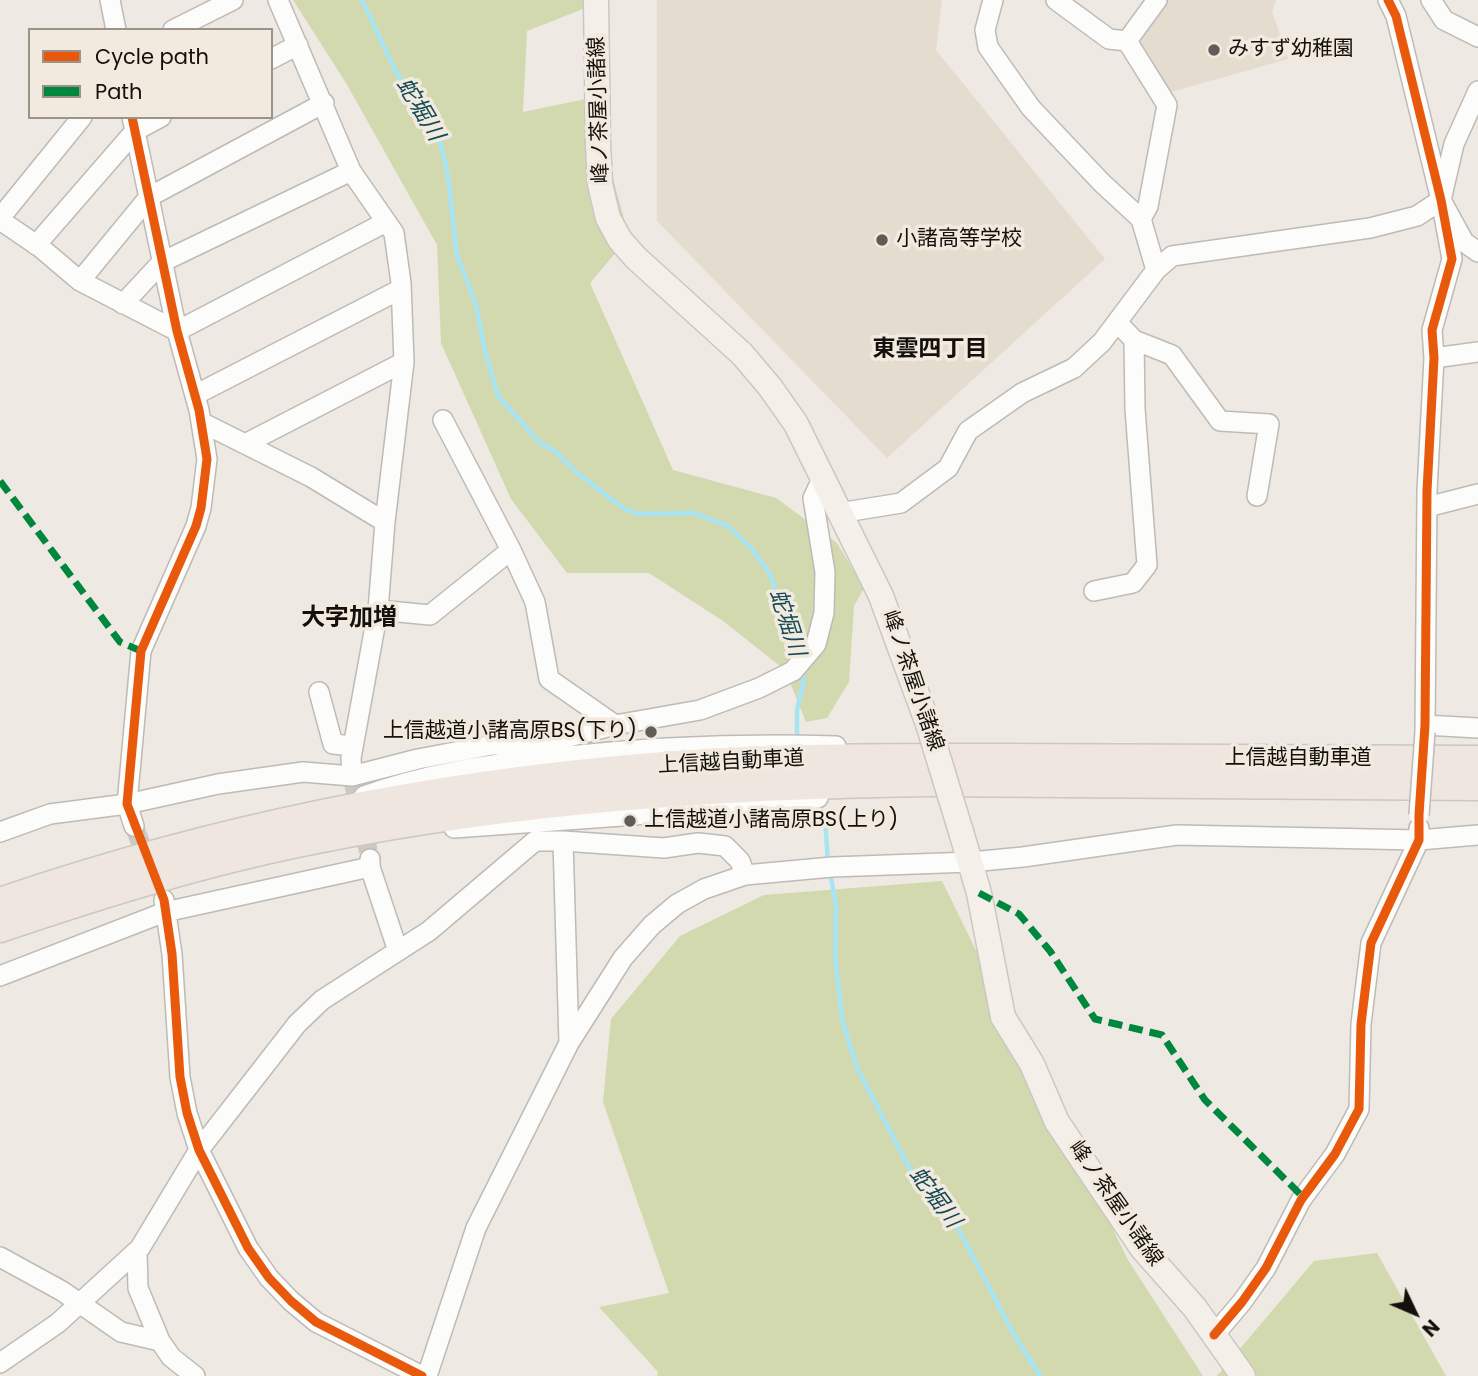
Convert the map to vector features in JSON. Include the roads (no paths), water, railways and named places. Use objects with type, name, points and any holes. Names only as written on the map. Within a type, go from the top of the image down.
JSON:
[{"type":"highway","name":"上信越自動車道","points":[[836,771],[920,758],[1478,760]]},
{"type":"highway","name":"上信越自動車道","points":[[0,902],[78,876],[310,828],[434,818],[659,793],[776,773],[836,771],[1042,783],[1478,786]]},
{"type":"highway","name":"上信越自動車道","points":[[0,928],[86,899],[200,867],[310,828]]},
{"type":"main road","name":"峰ノ茶屋小諸線","points":[[596,0],[600,184],[608,218],[620,240],[636,258],[742,354],[796,424],[881,596],[928,724],[971,862],[1003,1017],[1032,1064],[1057,1122],[1142,1248],[1195,1308],[1243,1376]]},
{"type":"street","points":[[110,0],[116,28]]},
{"type":"street","points":[[177,28],[233,0]]},
{"type":"street","points":[[278,0],[351,171],[394,233],[401,289],[404,362],[385,522],[378,610],[351,758],[352,776]]},
{"type":"street","points":[[993,0],[985,30],[988,47],[1031,108],[1102,183],[1142,219],[1156,270]]},
{"type":"street","points":[[1056,0],[1109,39],[1127,41]]},
{"type":"street","points":[[1127,41],[1157,0]]},
{"type":"street","points":[[1214,1335],[1266,1268],[1301,1200],[1335,1154],[1359,1109],[1361,1024],[1371,943],[1419,840],[1425,728],[1427,507],[1434,358],[1432,330],[1451,260],[1441,200],[1396,16],[1388,0]]},
{"type":"street","points":[[1431,0],[1444,20],[1478,37]]},
{"type":"street","points":[[1127,41],[1167,105],[1148,206],[1142,219]]},
{"type":"street","points":[[273,58],[298,45]]},
{"type":"street","points":[[1478,91],[1454,144],[1441,200],[1464,242],[1478,252]]},
{"type":"street","points":[[80,281],[149,197],[324,103]]},
{"type":"street","points":[[80,119],[0,219],[80,281],[177,331]]},
{"type":"street","points":[[36,245],[134,124],[153,119]]},
{"type":"street","points":[[134,124],[207,459],[196,526],[141,651],[127,804],[134,826]]},
{"type":"street","points":[[124,304],[162,262],[351,171]]},
{"type":"street","points":[[839,513],[901,503],[948,468],[968,431],[1022,393],[1074,368],[1102,342],[1156,270],[1172,256],[1370,228],[1417,216],[1441,200]]},
{"type":"street","points":[[177,331],[386,222]]},
{"type":"street","points":[[195,395],[401,289]]},
{"type":"street","points":[[1117,322],[1134,340],[1172,355],[1220,421],[1269,424],[1257,496]]},
{"type":"street","points":[[1094,591],[1133,583],[1147,565],[1135,409],[1134,340]]},
{"type":"street","points":[[1434,358],[1478,352]]},
{"type":"street","points":[[245,444],[404,362]]},
{"type":"street","points":[[443,420],[535,602],[549,679],[615,724]]},
{"type":"street","points":[[201,422],[311,477],[385,522]]},
{"type":"street","points":[[0,832],[50,814],[127,804],[218,785],[303,772],[352,776],[418,759],[492,745],[541,744],[615,724],[700,710],[759,688],[793,671],[816,644],[824,613],[825,572],[813,498],[823,477]]},
{"type":"street","points":[[1427,507],[1478,494]]},
{"type":"street","points":[[378,610],[430,615],[511,550]]},
{"type":"street","points":[[320,692],[333,744],[353,746]]},
{"type":"street","points":[[1425,728],[1478,728]]},
{"type":"street","points":[[310,828],[401,783],[508,762],[621,750],[776,773],[836,771]]},
{"type":"street","points":[[427,1376],[476,1227],[569,1043],[623,958],[652,925],[677,904],[704,889],[745,875],[832,867],[1023,858],[1177,835],[1419,840],[1478,835]]},
{"type":"street","points":[[0,1363],[58,1323],[137,1252],[199,1150],[297,1024],[322,1000],[429,931],[535,841],[664,848],[698,843],[725,846],[740,861],[745,875]]},
{"type":"street","points":[[563,841],[569,1043]]},
{"type":"street","points":[[0,976],[164,906],[370,863],[398,951]]},
{"type":"street","points":[[164,906],[172,954],[180,1077],[187,1113],[199,1150],[248,1248],[269,1278],[316,1322],[422,1376]]},
{"type":"street","points":[[137,1252],[138,1289],[160,1341],[171,1357],[195,1376]]},
{"type":"street","points":[[0,1257],[81,1303],[121,1332],[160,1341]]},
{"type":"waterway","name":"蛇堀川","points":[[362,0],[395,70],[441,145],[448,176],[457,255],[476,305],[498,396],[540,443],[555,451],[575,471],[623,508],[638,514],[695,513],[728,526],[752,549],[770,574],[797,657]]},
{"type":"waterway","name":"蛇堀川","points":[[797,740],[797,710],[804,679],[801,669]]},
{"type":"waterway","name":"蛇堀川","points":[[818,804],[825,818],[828,863]]},
{"type":"waterway","name":"蛇堀川","points":[[830,872],[836,906],[835,957],[842,1019],[857,1068],[912,1173],[952,1217],[1013,1333],[1040,1376]]},
{"type":"tunnel","points":[[352,776],[370,859]]},
{"type":"tunnel","points":[[134,826],[150,867]]},
{"type":"place","name":"みすず幼稚園","points":[[1214,50]]},
{"type":"place","name":"小諸高等学校","points":[[882,240]]},
{"type":"place","name":"上信越道小諸高原BS(下り)","points":[[651,732]]},
{"type":"place","name":"上信越道小諸高原BS(上り)","points":[[630,821]]},
{"type":"district","name":"東雲四丁目","points":[[930,350]]},
{"type":"district","name":"大字加増","points":[[349,619]]}]
